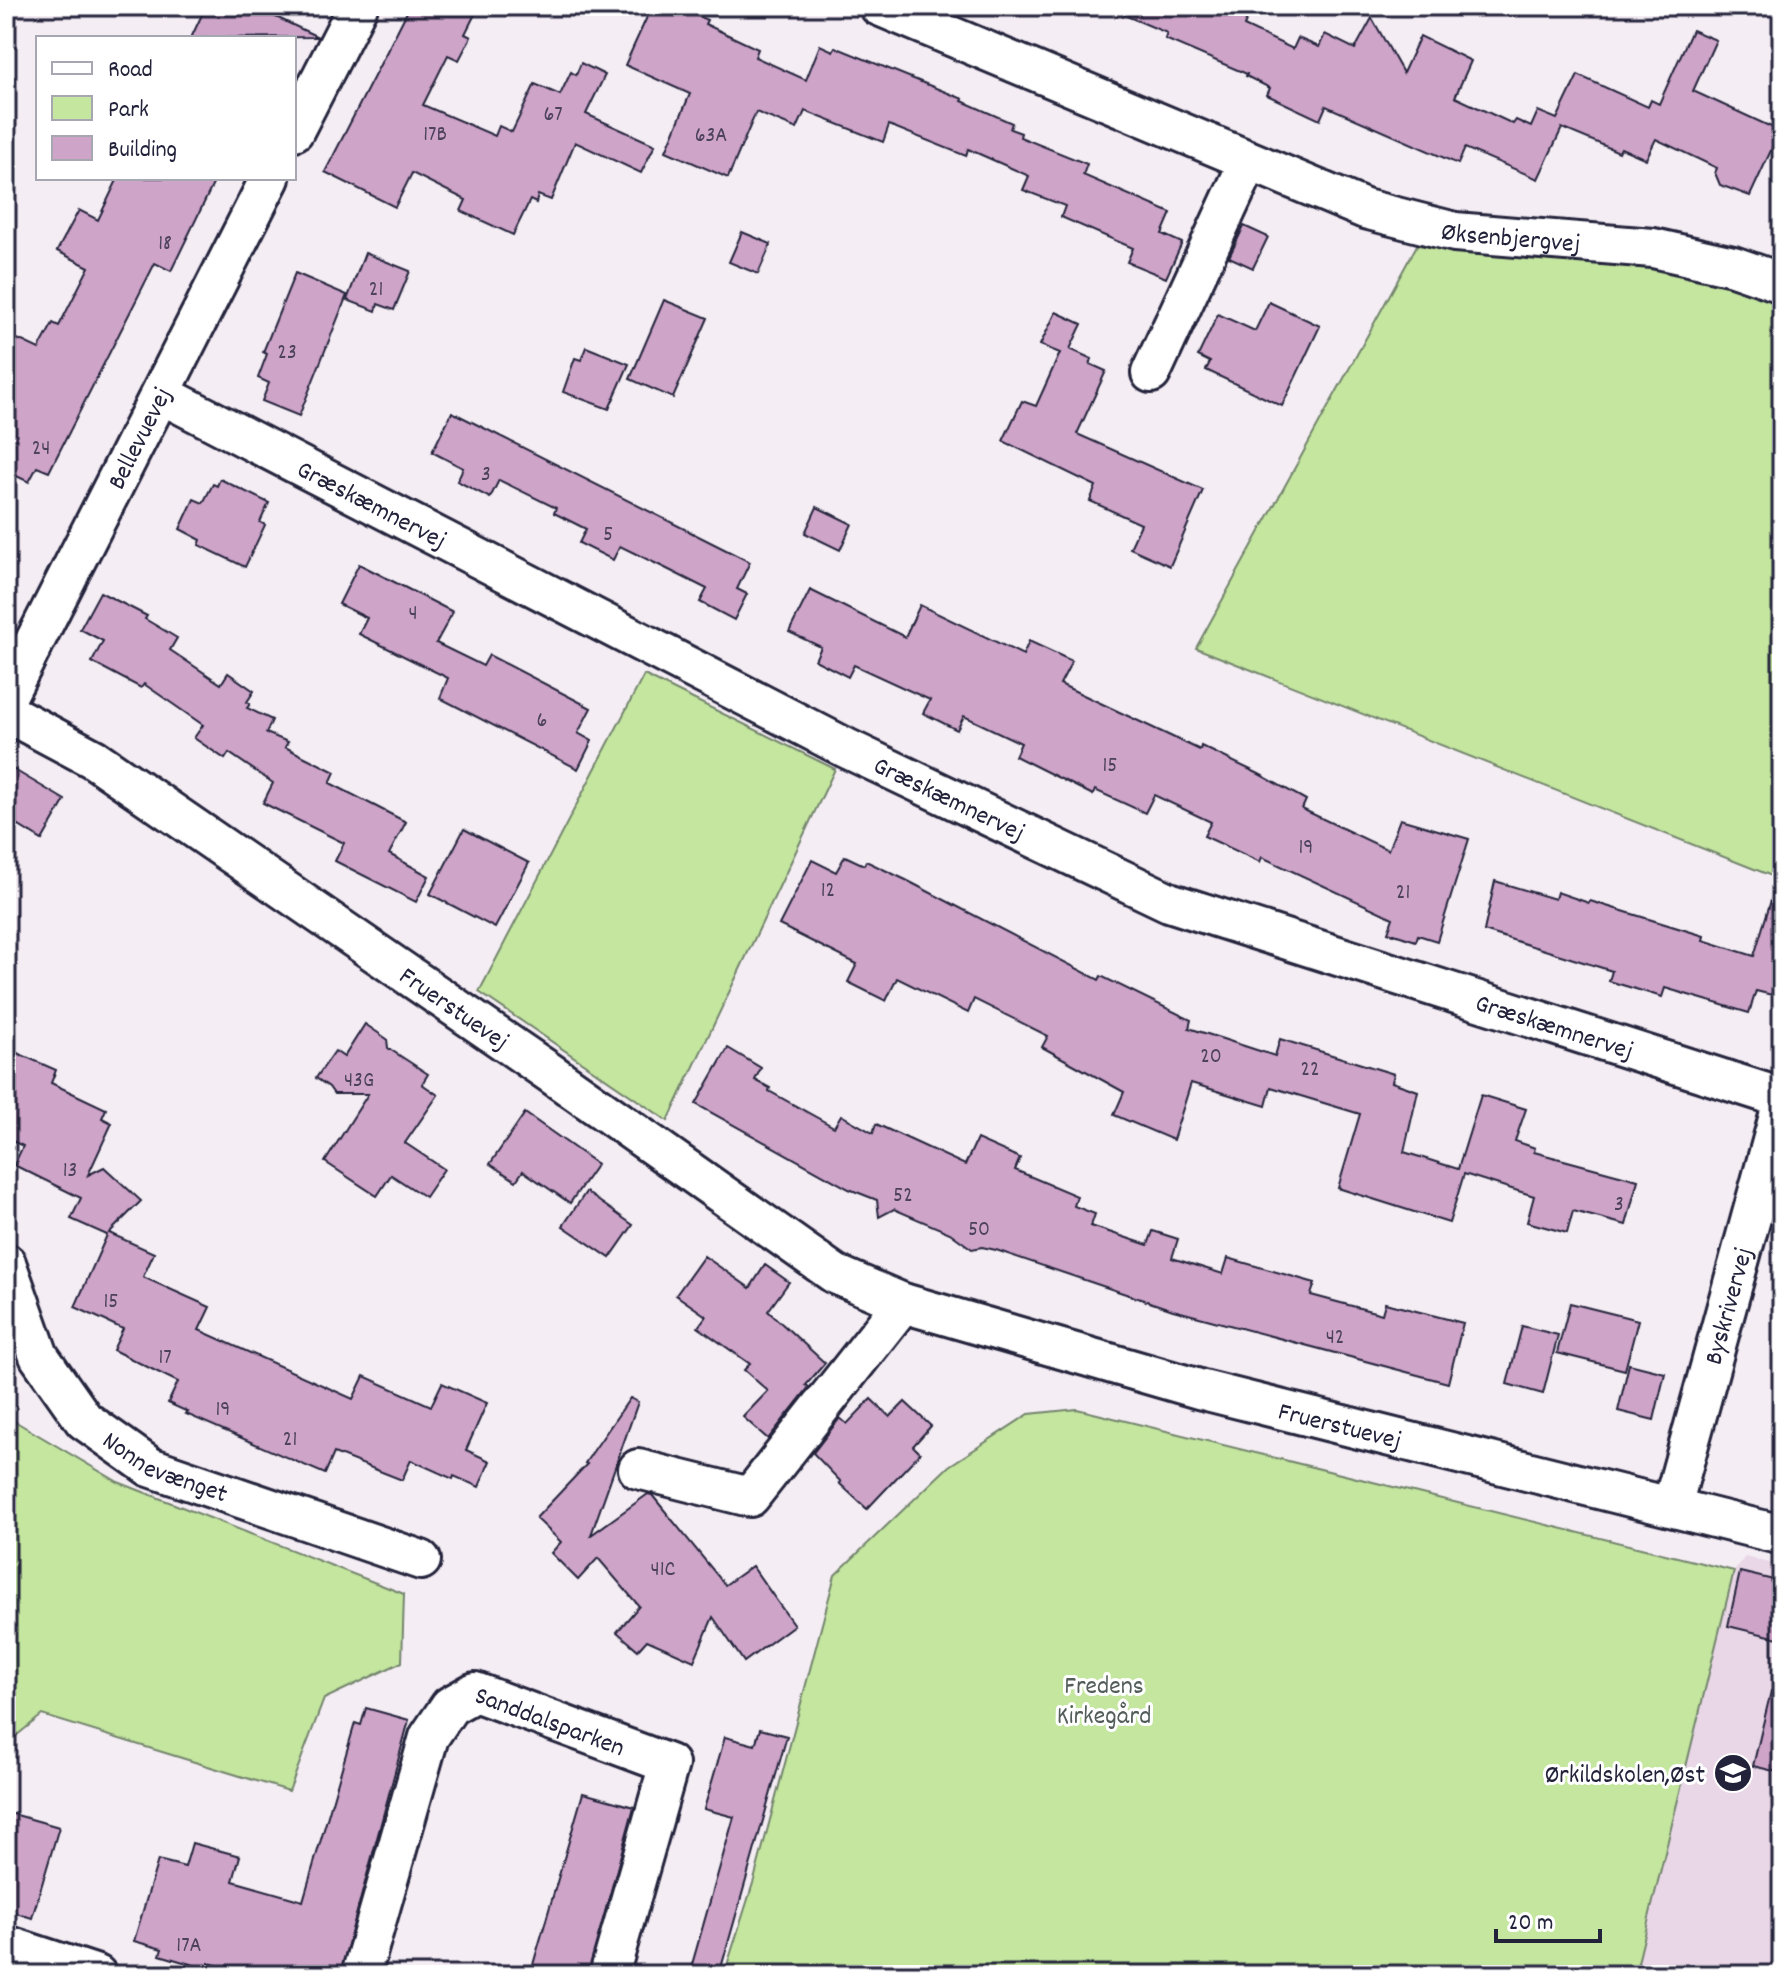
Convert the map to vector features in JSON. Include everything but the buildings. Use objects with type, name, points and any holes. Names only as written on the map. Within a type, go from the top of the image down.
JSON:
[{"type":"street","points":[[296,127],[358,6]]},
{"type":"street","name":"Øksenbjergvej","points":[[879,6],[1365,209],[1455,232],[1653,248],[1733,266],[1782,283]]},
{"type":"street","points":[[1151,373],[1249,161]]},
{"type":"street","name":"Bellevuevej","points":[[6,698],[269,180]]},
{"type":"street","name":"Græskæmnervej","points":[[161,394],[846,748],[1169,902],[1782,1098]]},
{"type":"street","name":"Fruerstuevej","points":[[6,712],[94,759],[549,1072],[835,1274],[903,1303],[1199,1389],[1782,1535]]},
{"type":"street","name":"Byskrivervej","points":[[1672,1506],[1782,1105]]},
{"type":"street","name":"Nonnevænget","points":[[6,1263],[39,1356],[84,1420],[150,1467],[421,1560]]},
{"type":"street","points":[[638,1469],[750,1497],[903,1303]]},
{"type":"street","name":"Sanddalsparken","points":[[361,1975],[429,1737],[450,1706],[475,1692],[669,1764],[609,1975]]},
{"type":"street","points":[[6,1945],[97,1975]]},
{"type":"shaded area","name":"Ørkildskolen,Øst","points":[[1745,1557],[1782,1566],[1782,1975],[1635,1975],[1734,1571]]},
{"type":"green space","points":[[1417,245],[1686,274],[1719,281],[1782,303],[1782,880],[1196,648]]},
{"type":"green space","points":[[644,675],[835,769],[668,1121],[479,992]]},
{"type":"green space","name":"Fredens Kirkegård","points":[[1077,1409],[1734,1571],[1635,1975],[724,1975],[754,1880],[835,1575],[949,1466],[1029,1414]]},
{"type":"green space","points":[[6,1416],[118,1482],[404,1594],[402,1662],[324,1699],[289,1791],[42,1715],[6,1744]]},
{"type":"place","name":"Ørkildskolen,Øst","points":[[1733,1773]]}]
